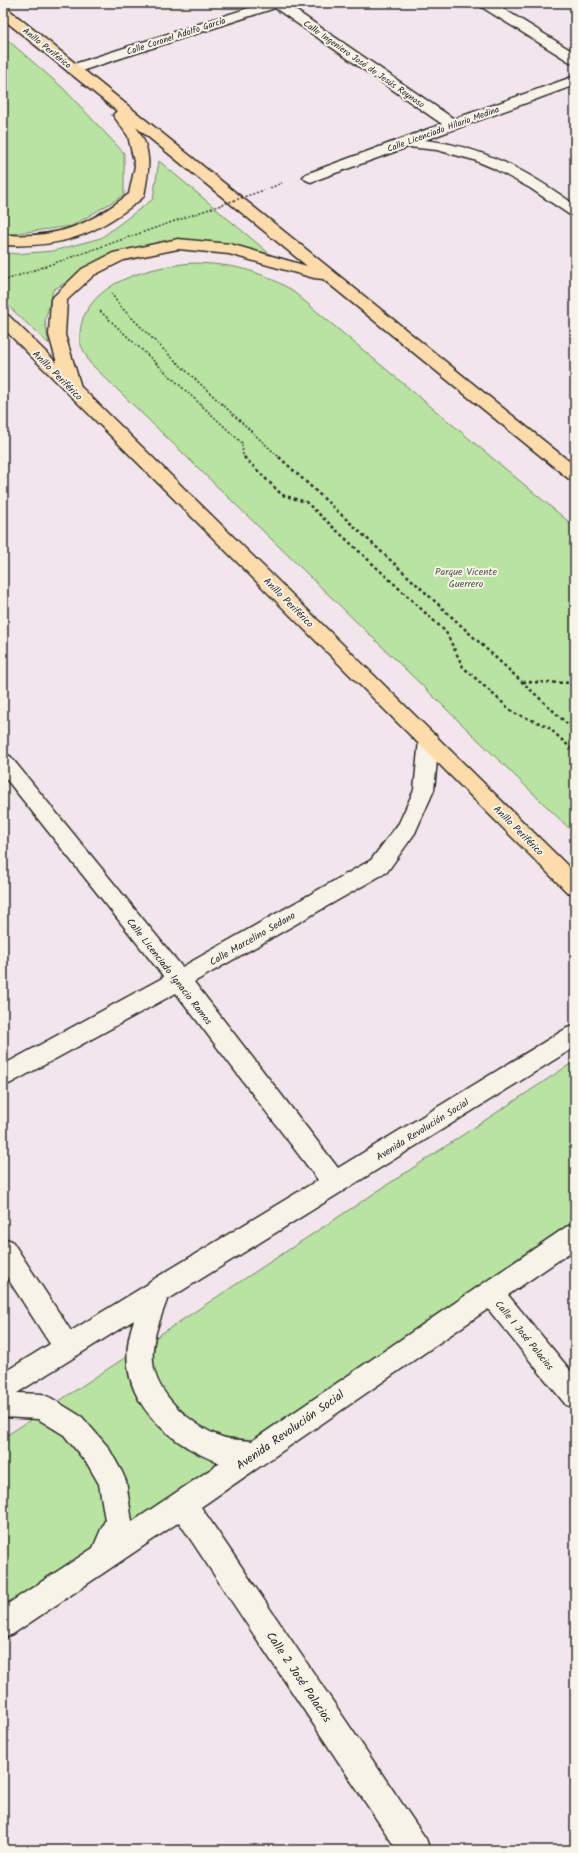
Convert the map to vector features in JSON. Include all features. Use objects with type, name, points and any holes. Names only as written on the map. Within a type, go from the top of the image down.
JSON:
[{"type":"main road","name":"Anillo Periférico","points":[[3,12],[575,475]]},
{"type":"main road","points":[[3,240],[46,239],[85,229],[116,211],[136,196],[142,166],[135,136],[109,98]]},
{"type":"main road","points":[[73,390],[57,335],[59,299],[88,272],[119,256],[178,244],[230,249],[331,279]]},
{"type":"main road","name":"Anillo Periférico","points":[[3,319],[575,886]]},
{"type":"street","name":"Calle Coronel Adolfo García","points":[[73,69],[277,3]]},
{"type":"street","name":"Calle Ingeniero José de Jesús Reynoso","points":[[277,3],[452,125]]},
{"type":"street","points":[[485,3],[575,59]]},
{"type":"street","name":"Calle Licenciado Hilario Medina","points":[[311,176],[575,80]]},
{"type":"street","points":[[405,143],[441,146],[490,159],[531,181],[575,212]]},
{"type":"street","name":"Calle Marcelino Sedano","points":[[3,1076],[179,980],[379,866],[408,827],[424,790],[429,740]]},
{"type":"street","name":"Calle Licenciado Ignacio Ramos","points":[[3,761],[179,980],[335,1183]]},
{"type":"street","name":"Avenida Revolución Social","points":[[3,1387],[158,1290],[575,1035]]},
{"type":"street","name":"Avenida Revolución Social","points":[[3,1624],[183,1504],[575,1235]]},
{"type":"street","points":[[3,1249],[66,1347]]},
{"type":"street","points":[[158,1290],[140,1345],[140,1374],[153,1401],[182,1431],[217,1449],[255,1454]]},
{"type":"street","name":"Calle 1 José Palacios","points":[[490,1292],[575,1396]]},
{"type":"street","points":[[3,1404],[42,1407],[73,1426],[98,1456],[112,1481],[119,1520],[103,1556]]},
{"type":"street","name":"Calle 2 José Palacios","points":[[183,1504],[415,1850]]},
{"type":"path","points":[[3,281],[264,190]]},
{"type":"path","points":[[120,306],[166,352],[575,731]]},
{"type":"path","points":[[100,311],[242,443],[243,456],[282,495],[306,502],[446,632],[463,667],[514,712],[547,726],[575,752]]},
{"type":"path","points":[[522,682],[575,683]]},
{"type":"green space","points":[[3,36],[63,88],[124,153],[124,195],[72,226],[11,234],[3,232]]},
{"type":"green space","points":[[159,161],[271,255],[234,246],[173,242],[111,256],[53,290],[45,321],[49,344],[3,301],[3,252],[16,254],[53,251],[101,238],[153,199]]},
{"type":"green space","name":"Parque Vicente Guerrero","points":[[192,263],[231,266],[243,269],[278,282],[290,289],[575,527],[575,834],[89,362],[80,342],[81,327],[83,318],[91,304],[102,293],[129,277],[161,268]]},
{"type":"green space","points":[[575,1061],[575,1229],[3,1618],[3,1438]]}]
